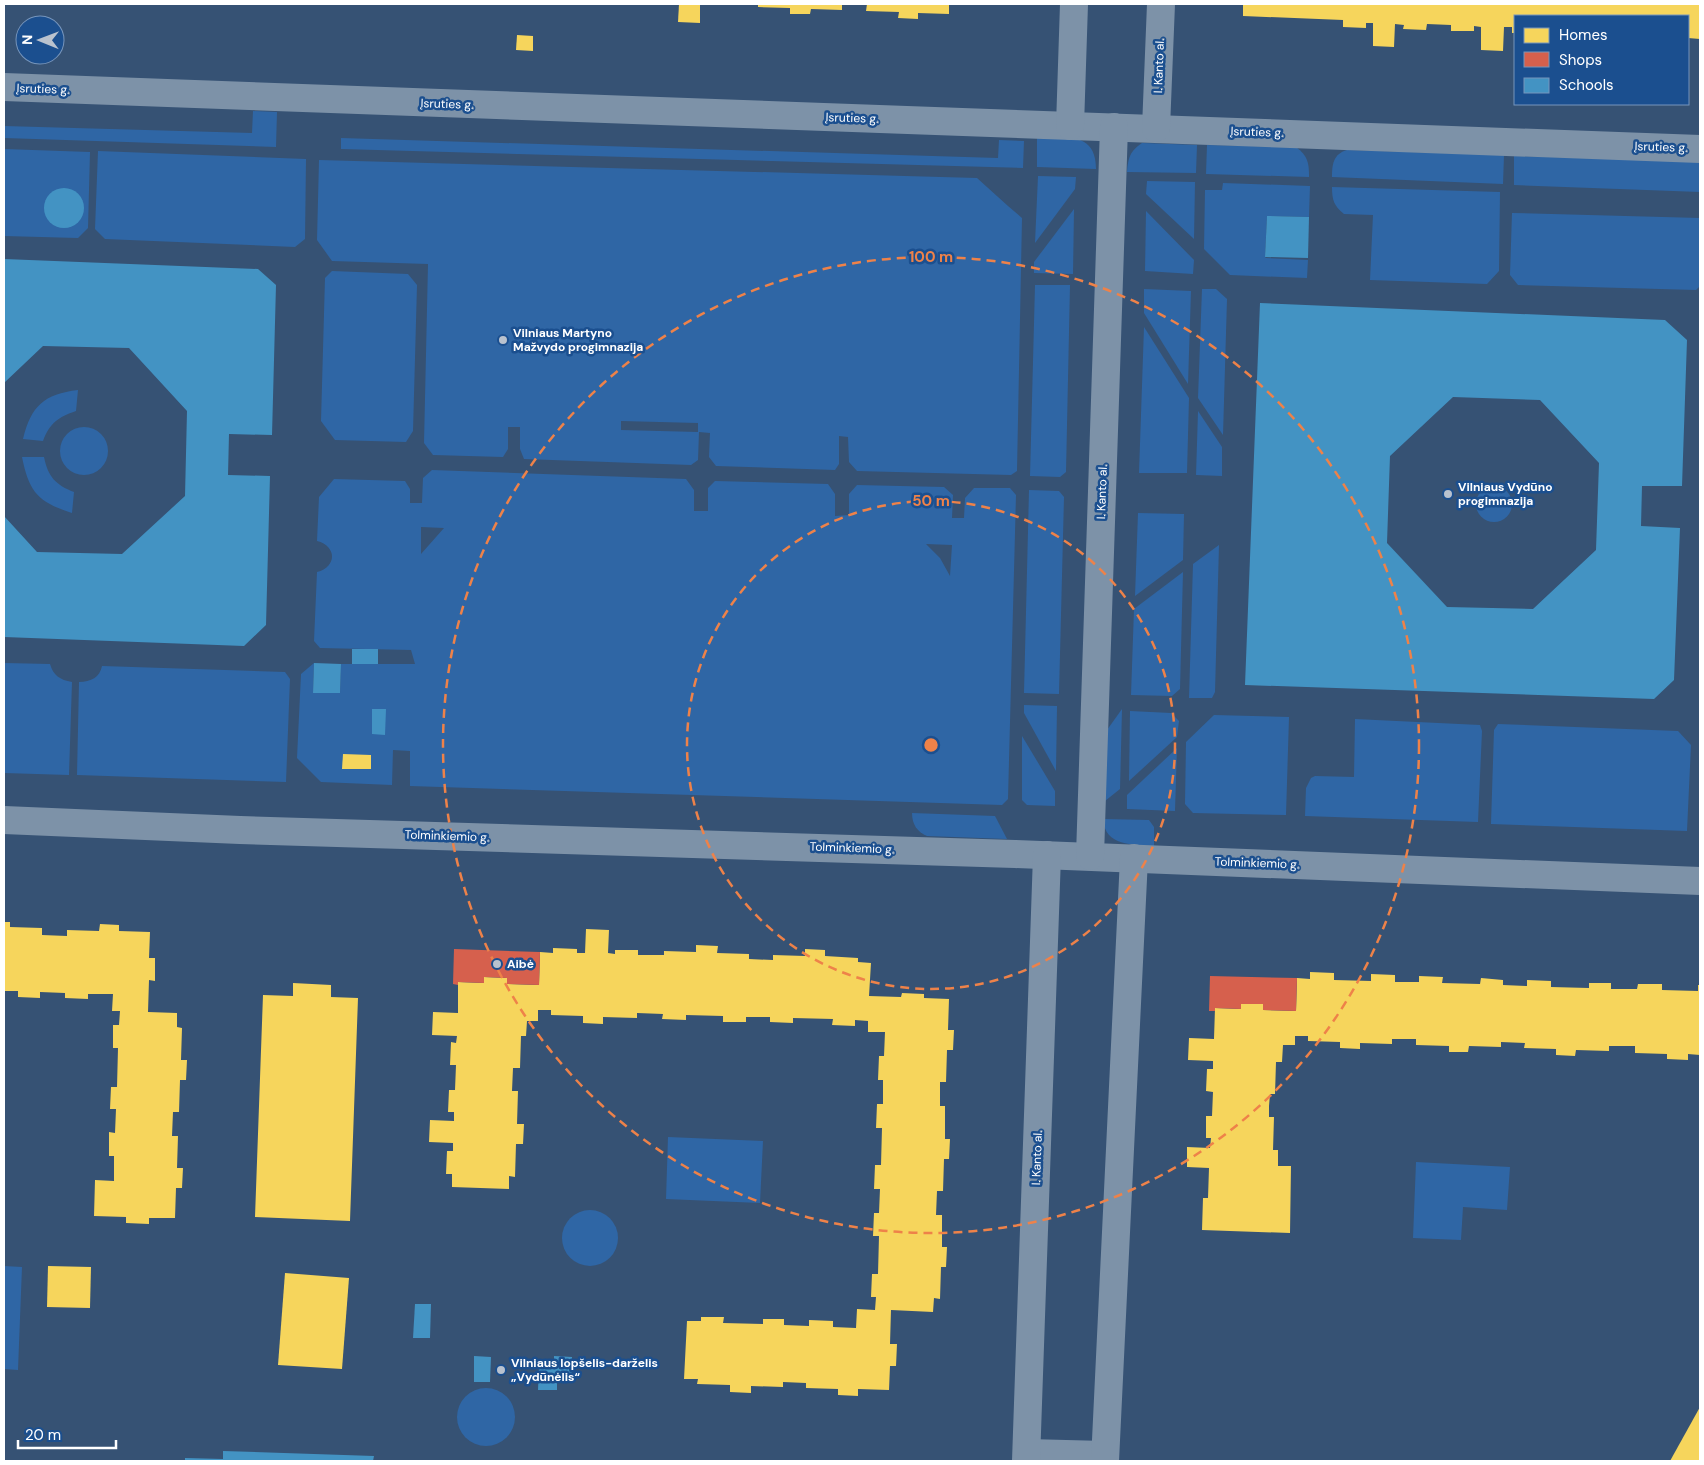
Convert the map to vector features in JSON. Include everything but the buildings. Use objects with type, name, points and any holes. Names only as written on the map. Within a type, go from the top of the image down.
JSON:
[{"type":"street","points":[[1070,126],[1074,4]]},
{"type":"street","name":"I. Kanto al.","points":[[1156,128],[1161,4]]},
{"type":"street","name":"Įsruties g.","points":[[4,87],[1700,149]]},
{"type":"street","name":"I. Kanto al.","points":[[1090,856],[1114,127]]},
{"type":"street","name":"Tolminkiemio g.","points":[[4,820],[240,830],[1090,856],[1700,881]]},
{"type":"street","name":"I. Kanto al.","points":[[1026,1457],[1047,855]]},
{"type":"street","points":[[1026,1457],[1105,1458],[1134,858]]},
{"type":"shaded area","points":[[253,111],[277,112],[276,147],[4,138],[4,126],[252,133]]},
{"type":"shaded area","points":[[1037,137],[1068,138],[1085,142],[1091,148],[1095,157],[1096,169],[1037,167]]},
{"type":"shaded area","points":[[341,138],[998,158],[999,140],[1024,141],[1023,168],[341,149]]},
{"type":"shaded area","points":[[1142,143],[1197,145],[1196,173],[1127,172],[1130,155]]},
{"type":"shaded area","points":[[1207,145],[1296,147],[1307,160],[1309,177],[1206,174]]},
{"type":"shaded area","points":[[4,149],[90,152],[88,228],[78,238],[4,236]]},
{"type":"shaded area","points":[[1347,150],[1504,155],[1503,184],[1332,177],[1334,160],[1339,154]]},
{"type":"shaded area","points":[[98,151],[306,159],[305,239],[295,247],[105,239],[95,229]]},
{"type":"shaded area","points":[[1514,156],[1700,161],[1700,192],[1514,185]]},
{"type":"shaded area","points":[[319,160],[977,178],[1022,218],[1017,471],[1011,475],[857,471],[849,462],[848,437],[839,436],[839,464],[835,470],[716,466],[709,457],[710,433],[699,432],[698,460],[691,465],[524,459],[520,449],[520,427],[508,427],[508,449],[503,457],[433,455],[424,443],[428,264],[332,261],[317,240]],"holes":[[[621,421],[698,423],[698,432],[621,430]]]},
{"type":"shaded area","points":[[1038,176],[1076,177],[1075,189],[1035,243]]},
{"type":"shaded area","points":[[1147,181],[1195,182],[1194,239],[1146,194]]},
{"type":"shaded area","points":[[1223,183],[1310,186],[1309,217],[1267,216],[1265,257],[1308,260],[1307,278],[1230,275],[1204,249],[1205,190],[1222,190]]},
{"type":"shaded area","points":[[1332,187],[1500,192],[1499,271],[1487,284],[1370,280],[1373,215],[1344,214],[1334,202]]},
{"type":"shaded area","points":[[1074,209],[1073,274],[1034,273],[1034,262]]},
{"type":"shaded area","points":[[1146,211],[1194,260],[1193,274],[1145,271]]},
{"type":"shaded area","points":[[1512,213],[1700,218],[1700,286],[1696,290],[1518,285],[1510,275]]},
{"type":"shaded area","points":[[332,271],[408,274],[417,285],[413,431],[406,442],[335,440],[321,421],[325,278]]},
{"type":"shaded area","points":[[1035,285],[1070,285],[1066,472],[1060,477],[1030,476]]},
{"type":"shaded area","points":[[1144,289],[1191,291],[1188,384],[1144,313]]},
{"type":"shaded area","points":[[1202,289],[1216,289],[1227,299],[1223,435],[1198,398]]},
{"type":"shaded area","points":[[1144,327],[1189,398],[1187,473],[1139,473]]},
{"type":"shaded area","points":[[78,390],[76,411],[55,422],[43,441],[23,439],[30,418],[41,404],[56,395]]},
{"type":"shaded area","points":[[1198,411],[1222,447],[1222,476],[1196,475]]},
{"type":"shaded area","points":[[84,427],[93,429],[101,434],[106,442],[108,451],[106,460],[101,468],[93,473],[84,475],[75,473],[67,468],[62,460],[60,451],[62,442],[67,434],[75,429]]},
{"type":"shaded area","points":[[22,457],[44,457],[48,470],[54,479],[62,486],[74,492],[72,513],[51,505],[37,494],[28,479]]},
{"type":"shaded area","points":[[432,470],[686,479],[694,490],[694,511],[708,511],[708,488],[715,481],[828,484],[835,494],[835,516],[849,515],[849,494],[857,485],[944,487],[953,495],[952,518],[964,518],[965,498],[974,488],[1010,488],[1016,495],[1008,799],[1002,805],[410,786],[410,751],[393,750],[392,785],[321,782],[297,758],[301,674],[314,663],[313,693],[340,693],[341,664],[415,664],[411,650],[320,648],[314,641],[317,572],[328,566],[332,556],[328,547],[317,541],[319,497],[334,479],[405,481],[410,489],[410,503],[422,503],[423,478]],"holes":[[[421,527],[444,528],[421,554]],[[926,544],[952,545],[950,576],[940,558]]]},
{"type":"shaded area","points":[[1494,486],[1501,487],[1507,491],[1511,497],[1511,511],[1507,517],[1501,521],[1494,522],[1487,521],[1481,517],[1477,511],[1476,504],[1477,497],[1481,491],[1487,487]]},
{"type":"shaded area","points":[[1029,490],[1059,491],[1064,497],[1059,694],[1024,693]]},
{"type":"shaded area","points":[[1138,513],[1184,514],[1183,560],[1135,596]]},
{"type":"shaded area","points":[[1219,545],[1215,692],[1212,698],[1189,698],[1193,564]]},
{"type":"shaded area","points":[[1183,572],[1180,689],[1172,696],[1131,695],[1134,609]]},
{"type":"shaded area","points":[[4,663],[50,664],[58,676],[72,682],[69,775],[4,773]]},
{"type":"shaded area","points":[[102,666],[285,672],[290,679],[286,782],[77,775],[79,682],[94,678]]},
{"type":"shaded area","points":[[1024,705],[1057,706],[1056,771],[1024,713]]},
{"type":"shaded area","points":[[1122,709],[1120,789],[1105,801],[1107,730]]},
{"type":"shaded area","points":[[1130,711],[1171,713],[1179,721],[1177,737],[1129,781]]},
{"type":"shaded area","points":[[1214,715],[1289,717],[1286,815],[1193,813],[1185,804],[1186,742]]},
{"type":"shaded area","points":[[1355,719],[1480,725],[1482,731],[1478,822],[1305,816],[1306,788],[1311,778],[1315,776],[1354,777]]},
{"type":"shaded area","points":[[1498,724],[1678,731],[1691,745],[1687,831],[1491,824],[1494,730]]},
{"type":"shaded area","points":[[1022,736],[1055,791],[1055,806],[1027,805],[1022,800]]},
{"type":"shaded area","points":[[1177,748],[1175,811],[1127,809],[1127,795]]},
{"type":"shaded area","points":[[912,813],[995,816],[1007,839],[927,836],[916,827]]},
{"type":"shaded area","points":[[1103,819],[1149,820],[1154,827],[1154,846],[1129,844],[1114,839],[1105,828]]},
{"type":"shaded area","points":[[668,1137],[763,1141],[760,1203],[666,1199]]},
{"type":"shaded area","points":[[1416,1162],[1510,1167],[1507,1210],[1463,1207],[1461,1240],[1413,1238]]},
{"type":"shaded area","points":[[590,1210],[601,1212],[610,1218],[616,1227],[618,1238],[616,1249],[610,1258],[601,1264],[590,1266],[579,1264],[570,1258],[564,1249],[562,1238],[564,1227],[570,1218],[579,1212]]},
{"type":"shaded area","points":[[4,1266],[22,1267],[18,1370],[4,1369]]},
{"type":"shaded area","points":[[480,1388],[492,1388],[507,1396],[515,1411],[515,1423],[507,1438],[492,1446],[480,1446],[465,1438],[457,1423],[457,1411],[465,1396]]},
{"type":"place","name":"Vilniaus Martyno Mažvydo progimnazija","points":[[503,340]]},
{"type":"place","name":"Vilniaus Vydūno progimnazija","points":[[1448,494]]},
{"type":"place","name":"Aibė","points":[[497,964]]},
{"type":"place","name":"Vilniaus lopšelis-darželis „Vydūnėlis“","points":[[501,1370]]}]
